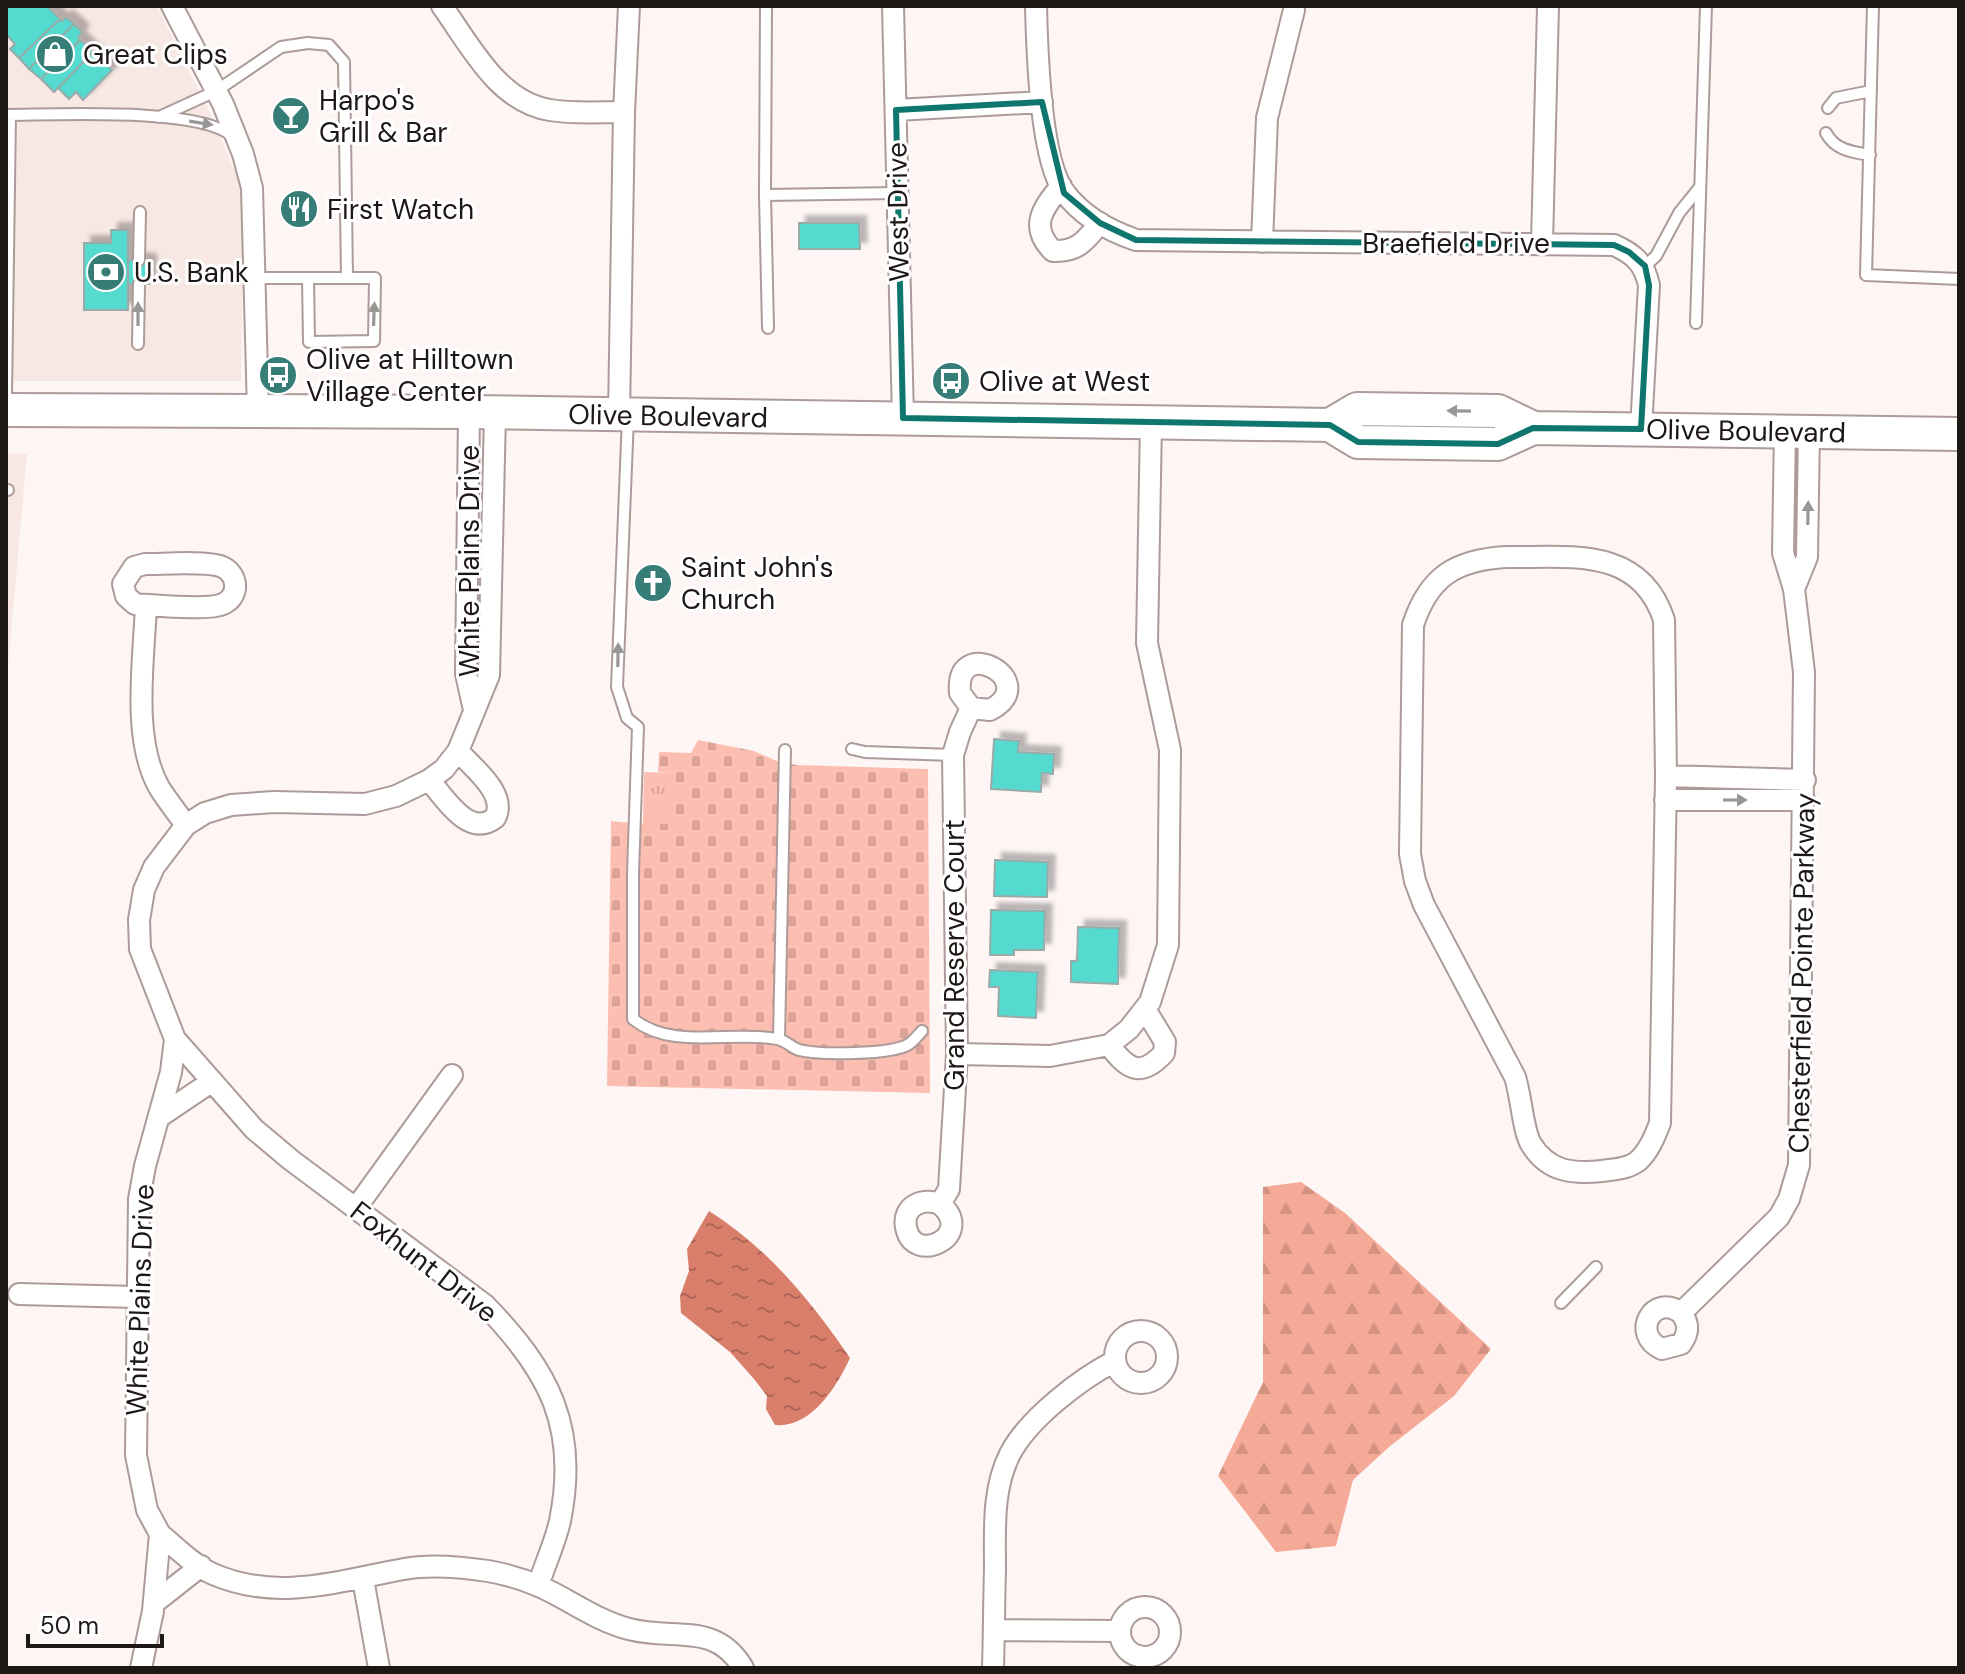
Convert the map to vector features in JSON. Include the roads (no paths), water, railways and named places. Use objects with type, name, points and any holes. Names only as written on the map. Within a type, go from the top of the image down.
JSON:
[{"type":"main road","name":"Olive Boulevard","points":[[6,410],[482,412],[1330,425],[1357,409],[1498,411],[1533,428],[1959,434]]},
{"type":"street","points":[[172,6],[238,140],[252,188],[258,412]]},
{"type":"street","points":[[442,6],[487,69],[524,103],[550,111],[624,112]]},
{"type":"street","points":[[623,415],[624,112],[629,6]]},
{"type":"street","name":"West Drive","points":[[893,6],[903,418]]},
{"type":"street","name":"Braefield Drive","points":[[1036,6],[1042,102],[1054,172],[1061,186],[1079,207],[1113,232],[1136,240],[1614,245],[1629,252],[1645,266]]},
{"type":"street","points":[[1542,243],[1548,6]]},
{"type":"street","points":[[1262,242],[1267,118],[1297,7]]},
{"type":"street","points":[[896,110],[1042,102]]},
{"type":"street","points":[[1061,186],[1046,205],[1039,222],[1043,240],[1053,251],[1068,252],[1081,244],[1100,223]]},
{"type":"street","points":[[1641,429],[1649,285],[1645,266]]},
{"type":"street","name":"White Plains Drive","points":[[141,1668],[154,1603],[160,1534],[147,1510],[136,1455],[139,1199],[171,1072],[175,1039],[140,949],[139,920],[144,890],[154,867],[186,825],[205,813],[231,805],[274,802],[365,804],[396,796],[429,780],[444,769],[458,751],[489,675],[482,412]]},
{"type":"street","points":[[957,1054],[1050,1056],[1109,1045],[1129,1029],[1150,1002],[1168,945],[1170,750],[1147,643],[1151,422]]},
{"type":"street","name":"Chesterfield Pointe Parkway","points":[[1681,1313],[1779,1217],[1789,1199],[1799,1165],[1804,672],[1794,589],[1807,557],[1797,430]]},
{"type":"street","points":[[1480,558],[1583,558],[1599,559],[1619,566],[1649,587],[1661,611],[1666,640],[1666,776],[1660,1123],[1652,1143],[1636,1162],[1624,1168],[1578,1174],[1565,1172],[1541,1156],[1530,1144],[1515,1077],[1424,905],[1413,871],[1410,854],[1413,625],[1420,604],[1435,582],[1461,565],[1480,558]]},
{"type":"street","points":[[138,565],[214,565],[226,569],[236,582],[232,597],[221,605],[146,605],[130,601],[123,589],[125,577],[138,565]]},
{"type":"street","points":[[146,605],[142,687],[146,749],[160,788],[186,825]]},
{"type":"street","name":"Grand Reserve Court","points":[[940,1204],[949,1189],[957,1054],[953,755],[971,708]]},
{"type":"street","points":[[429,780],[469,823],[481,825],[495,818],[499,805],[496,795],[458,751]]},
{"type":"street","points":[[1666,776],[1804,790]]},
{"type":"street","points":[[1665,800],[1804,790]]},
{"type":"street","points":[[1109,1045],[1121,1061],[1133,1068],[1145,1069],[1155,1063],[1164,1053],[1165,1042],[1145,1009]]},
{"type":"street","name":"Foxhunt Drive","points":[[175,1039],[254,1129],[485,1305],[523,1348],[551,1394],[563,1427],[566,1459],[559,1522],[538,1586]]},
{"type":"street","points":[[356,1208],[452,1075]]},
{"type":"street","points":[[159,1117],[211,1082]]},
{"type":"street","points":[[19,1294],[136,1297]]},
{"type":"street","points":[[993,1668],[996,1511],[1000,1480],[1010,1454],[1026,1432],[1055,1404],[1092,1373],[1115,1361]]},
{"type":"street","points":[[160,1534],[212,1574],[255,1588],[305,1589],[406,1568],[451,1567],[490,1572],[538,1586],[628,1629],[717,1641],[733,1652],[743,1668]]},
{"type":"street","points":[[154,1603],[201,1566]]},
{"type":"street","points":[[363,1579],[379,1668]]},
{"type":"street","points":[[994,1630],[1120,1631]]},
{"type":"lane","points":[[766,6],[768,328]]},
{"type":"lane","points":[[1696,323],[1706,6]]},
{"type":"lane","points":[[1873,6],[1866,275],[1959,279]]},
{"type":"lane","points":[[159,117],[216,91],[281,47],[308,43],[329,45],[344,62],[347,278]]},
{"type":"lane","points":[[1828,108],[1836,98],[1871,91]]},
{"type":"lane","points":[[6,395],[8,115],[159,117],[214,125],[238,140]]},
{"type":"lane","points":[[1826,133],[1831,142],[1847,151],[1870,155]]},
{"type":"lane","points":[[1645,266],[1656,256],[1679,213],[1700,187]]},
{"type":"lane","points":[[765,195],[898,193]]},
{"type":"lane","points":[[139,260],[140,212]]},
{"type":"lane","points":[[254,278],[308,278],[347,278],[375,278],[374,341],[309,342],[308,278]]},
{"type":"lane","points":[[138,344],[139,284]]},
{"type":"lane","points":[[623,415],[617,687],[627,718],[638,727],[633,873],[633,1019],[655,1032],[677,1036],[779,1039],[799,1050],[881,1053],[908,1045],[922,1031]]},
{"type":"lane","points":[[852,749],[953,755]]},
{"type":"lane","points":[[779,1039],[785,750]]},
{"type":"lane","points":[[1561,1303],[1596,1267]]},
{"type":"water","points":[[709,1211],[750,1242],[787,1277],[850,1358],[830,1393],[800,1420],[775,1425],[766,1409],[767,1396],[754,1379],[730,1352],[681,1313],[680,1296],[689,1271],[687,1249]]},
{"type":"place","name":"Great Clips","points":[[55,54]]},
{"type":"place","name":"Harpo's Grill & Bar","points":[[291,116]]},
{"type":"place","name":"First Watch","points":[[299,209]]},
{"type":"place","name":"U.S. Bank","points":[[106,272]]},
{"type":"place","name":"Olive at Hilltown Village Center","points":[[278,375]]},
{"type":"place","name":"Olive at West","points":[[951,381]]},
{"type":"place","name":"Saint John's Church","points":[[653,583]]}]
